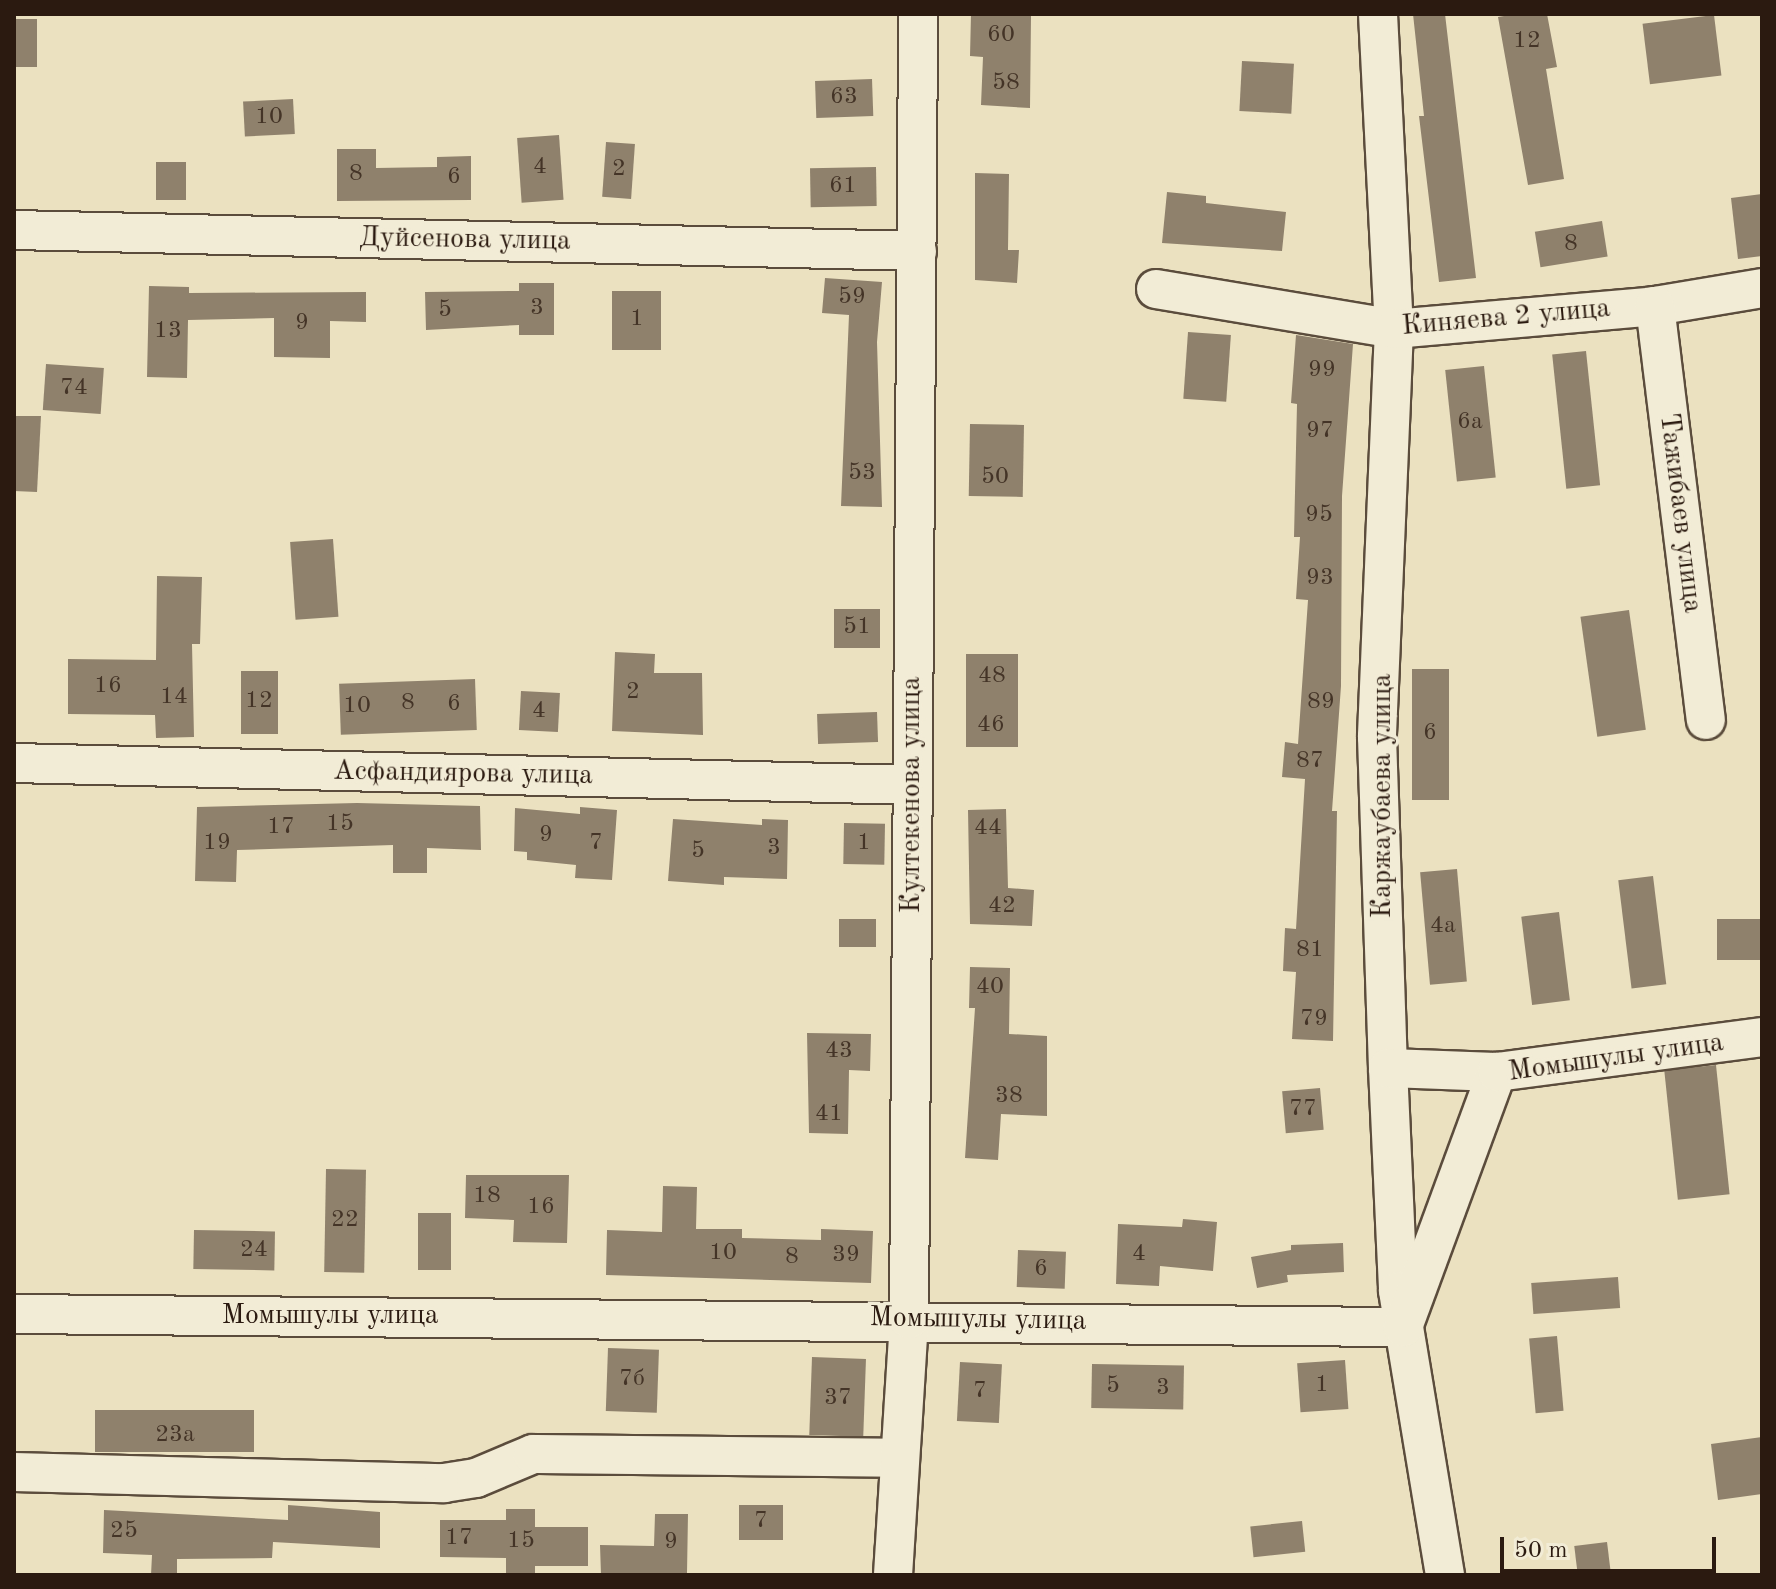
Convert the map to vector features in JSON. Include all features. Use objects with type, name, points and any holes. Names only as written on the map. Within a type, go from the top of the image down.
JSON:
[{"type":"street","name":"Култекенова улица","points":[[893,1575],[909,1319],[918,14]]},
{"type":"street","name":"Каржаубаева улица","points":[[1378,14],[1394,329],[1377,737],[1388,1068],[1403,1327],[1445,1575]]},
{"type":"street","name":"Дуйсенова улица","points":[[14,230],[917,251]]},
{"type":"street","name":"Киняева 2 улица","points":[[1156,289],[1394,329],[1655,306],[1762,288]]},
{"type":"street","name":"Тажибаев улица","points":[[1655,306],[1706,720]]},
{"type":"street","name":"Асфандиярова улица","points":[[14,763],[912,785]]},
{"type":"street","name":"Момышулы улица","points":[[14,1314],[909,1319],[1403,1327],[1497,1072],[1762,1037]]},
{"type":"street","points":[[1388,1068],[1497,1072]]},
{"type":"street","points":[[14,1472],[444,1483],[476,1478],[533,1454],[900,1458]]},
{"type":"building","points":[[971,14],[1031,16],[1030,108],[981,105],[983,57],[970,56]]},
{"type":"building","points":[[1413,14],[1445,14],[1476,278],[1439,282],[1419,116],[1424,116]]},
{"type":"building","points":[[1547,14],[1557,67],[1546,69],[1564,179],[1528,185],[1498,17]]},
{"type":"building","points":[[1714,15],[1721,76],[1650,84],[1643,24]]},
{"type":"building","points":[[14,19],[37,19],[37,67],[14,67]]},
{"type":"building","points":[[1242,61],[1294,64],[1291,114],[1239,111]]},
{"type":"building","points":[[872,79],[873,116],[816,118],[815,81]]},
{"type":"building","points":[[293,99],[295,134],[245,137],[243,102]]},
{"type":"building","points":[[559,135],[564,200],[522,203],[517,138]]},
{"type":"building","points":[[606,142],[635,144],[631,199],[602,197]]},
{"type":"building","points":[[337,149],[376,149],[376,168],[437,167],[437,157],[471,156],[471,200],[337,201]]},
{"type":"building","points":[[156,162],[186,162],[186,200],[156,200]]},
{"type":"building","points":[[876,167],[877,206],[811,207],[810,168]]},
{"type":"building","points":[[975,173],[1009,174],[1008,250],[1019,250],[1017,283],[975,280]]},
{"type":"building","points":[[1167,192],[1206,196],[1206,203],[1286,212],[1282,251],[1162,243]]},
{"type":"building","points":[[1762,194],[1762,256],[1738,259],[1731,198]]},
{"type":"building","points":[[1602,221],[1608,257],[1540,267],[1535,232]]},
{"type":"building","points":[[825,278],[882,282],[877,342],[882,507],[841,506],[849,315],[822,313]]},
{"type":"building","points":[[519,283],[554,283],[554,335],[519,335],[519,325],[426,330],[425,292],[519,291]]},
{"type":"building","points":[[149,286],[189,287],[189,293],[366,292],[366,322],[330,321],[330,358],[274,357],[274,318],[188,320],[187,378],[147,377]]},
{"type":"building","points":[[612,291],[661,291],[661,350],[612,350]]},
{"type":"building","points":[[1188,332],[1231,335],[1226,402],[1183,399]]},
{"type":"building","points":[[1296,335],[1353,344],[1342,496],[1341,686],[1332,811],[1337,811],[1333,1041],[1292,1039],[1296,972],[1283,971],[1285,928],[1296,929],[1305,779],[1282,777],[1285,742],[1298,744],[1308,600],[1296,599],[1300,537],[1294,537],[1297,404],[1291,403]]},
{"type":"building","points":[[1586,351],[1600,485],[1566,489],[1552,355]]},
{"type":"building","points":[[46,364],[104,368],[101,414],[43,410]]},
{"type":"building","points":[[1484,366],[1496,477],[1457,481],[1445,370]]},
{"type":"building","points":[[14,416],[41,416],[37,492],[14,491]]},
{"type":"building","points":[[970,424],[1024,425],[1023,497],[969,496]]},
{"type":"building","points":[[333,539],[338,617],[296,620],[290,542]]},
{"type":"building","points":[[157,576],[202,577],[200,644],[192,644],[194,737],[156,738],[155,715],[68,714],[68,659],[156,660]]},
{"type":"building","points":[[834,609],[880,609],[880,648],[834,648]]},
{"type":"building","points":[[1629,610],[1646,730],[1597,737],[1580,617]]},
{"type":"building","points":[[615,652],[655,654],[654,673],[702,673],[703,735],[612,731]]},
{"type":"building","points":[[966,654],[1018,654],[1018,747],[966,747]]},
{"type":"building","points":[[1412,669],[1449,669],[1449,800],[1412,800]]},
{"type":"building","points":[[241,671],[278,671],[278,734],[241,734]]},
{"type":"building","points":[[475,679],[477,730],[341,735],[339,684]]},
{"type":"building","points":[[521,691],[560,693],[558,732],[519,730]]},
{"type":"building","points":[[877,712],[878,742],[818,744],[817,714]]},
{"type":"building","points":[[357,803],[480,806],[481,850],[427,848],[427,873],[393,873],[393,845],[237,850],[236,882],[195,881],[197,807]]},
{"type":"building","points":[[580,807],[617,810],[612,880],[575,878],[576,865],[527,860],[527,852],[514,851],[515,808],[580,814]]},
{"type":"building","points":[[1006,809],[1008,888],[1034,890],[1032,926],[970,924],[968,810]]},
{"type":"building","points":[[673,819],[762,825],[762,819],[788,820],[787,879],[724,877],[724,885],[668,881]]},
{"type":"building","points":[[844,823],[885,824],[884,865],[843,864]]},
{"type":"building","points":[[1457,869],[1467,982],[1430,985],[1420,872]]},
{"type":"building","points":[[1653,876],[1666,984],[1632,988],[1618,880]]},
{"type":"building","points":[[1559,912],[1570,1000],[1532,1005],[1521,917]]},
{"type":"building","points":[[839,919],[876,919],[876,947],[839,947]]},
{"type":"building","points":[[1717,919],[1762,919],[1762,960],[1717,960]]},
{"type":"building","points":[[970,967],[1010,968],[1009,1034],[1047,1036],[1047,1116],[1001,1114],[998,1160],[965,1158],[975,1008],[969,1008]]},
{"type":"building","points":[[807,1033],[871,1034],[870,1071],[849,1070],[848,1134],[809,1133]]},
{"type":"building","points":[[1716,1065],[1730,1194],[1678,1200],[1664,1070]]},
{"type":"building","points":[[1320,1088],[1324,1130],[1286,1133],[1282,1091]]},
{"type":"building","points":[[326,1169],[366,1170],[364,1273],[324,1272]]},
{"type":"building","points":[[466,1175],[569,1175],[567,1243],[513,1242],[514,1220],[465,1218]]},
{"type":"building","points":[[663,1186],[697,1187],[696,1229],[742,1229],[742,1238],[821,1240],[821,1229],[873,1231],[871,1283],[606,1275],[607,1230],[662,1232]]},
{"type":"building","points":[[418,1213],[451,1213],[451,1270],[418,1270]]},
{"type":"building","points":[[1183,1219],[1217,1222],[1213,1271],[1160,1266],[1159,1286],[1116,1284],[1118,1224],[1182,1227]]},
{"type":"building","points":[[194,1230],[275,1231],[274,1270],[193,1269]]},
{"type":"building","points":[[1343,1243],[1344,1272],[1287,1275],[1288,1282],[1257,1288],[1251,1257],[1291,1250],[1291,1245]]},
{"type":"building","points":[[1018,1250],[1066,1252],[1065,1289],[1017,1287]]},
{"type":"building","points":[[1618,1277],[1620,1308],[1533,1314],[1531,1283]]},
{"type":"building","points":[[1557,1336],[1564,1411],[1536,1413],[1529,1338]]},
{"type":"building","points":[[608,1348],[659,1350],[657,1413],[606,1411]]},
{"type":"building","points":[[812,1357],[866,1359],[863,1437],[809,1435]]},
{"type":"building","points":[[1345,1360],[1348,1409],[1301,1412],[1297,1363]]},
{"type":"building","points":[[960,1362],[1002,1364],[999,1423],[957,1421]]},
{"type":"building","points":[[1092,1364],[1184,1366],[1183,1410],[1091,1408]]},
{"type":"building","points":[[95,1410],[254,1410],[254,1452],[95,1452]]},
{"type":"building","points":[[1762,1437],[1762,1494],[1718,1500],[1711,1444]]},
{"type":"building","points":[[288,1505],[380,1512],[380,1548],[273,1542],[272,1558],[177,1559],[177,1575],[151,1575],[152,1555],[103,1553],[104,1510],[288,1520]]},
{"type":"building","points":[[739,1505],[783,1505],[783,1540],[739,1540]]},
{"type":"building","points":[[506,1509],[535,1509],[535,1527],[588,1527],[588,1566],[535,1566],[535,1575],[506,1575],[506,1558],[440,1557],[440,1520],[506,1520]]},
{"type":"building","points":[[655,1514],[688,1514],[687,1573],[601,1575],[600,1545],[654,1546]]},
{"type":"building","points":[[1302,1521],[1305,1552],[1254,1557],[1250,1526]]},
{"type":"building","points":[[1607,1542],[1611,1575],[1578,1575],[1574,1546]]}]
